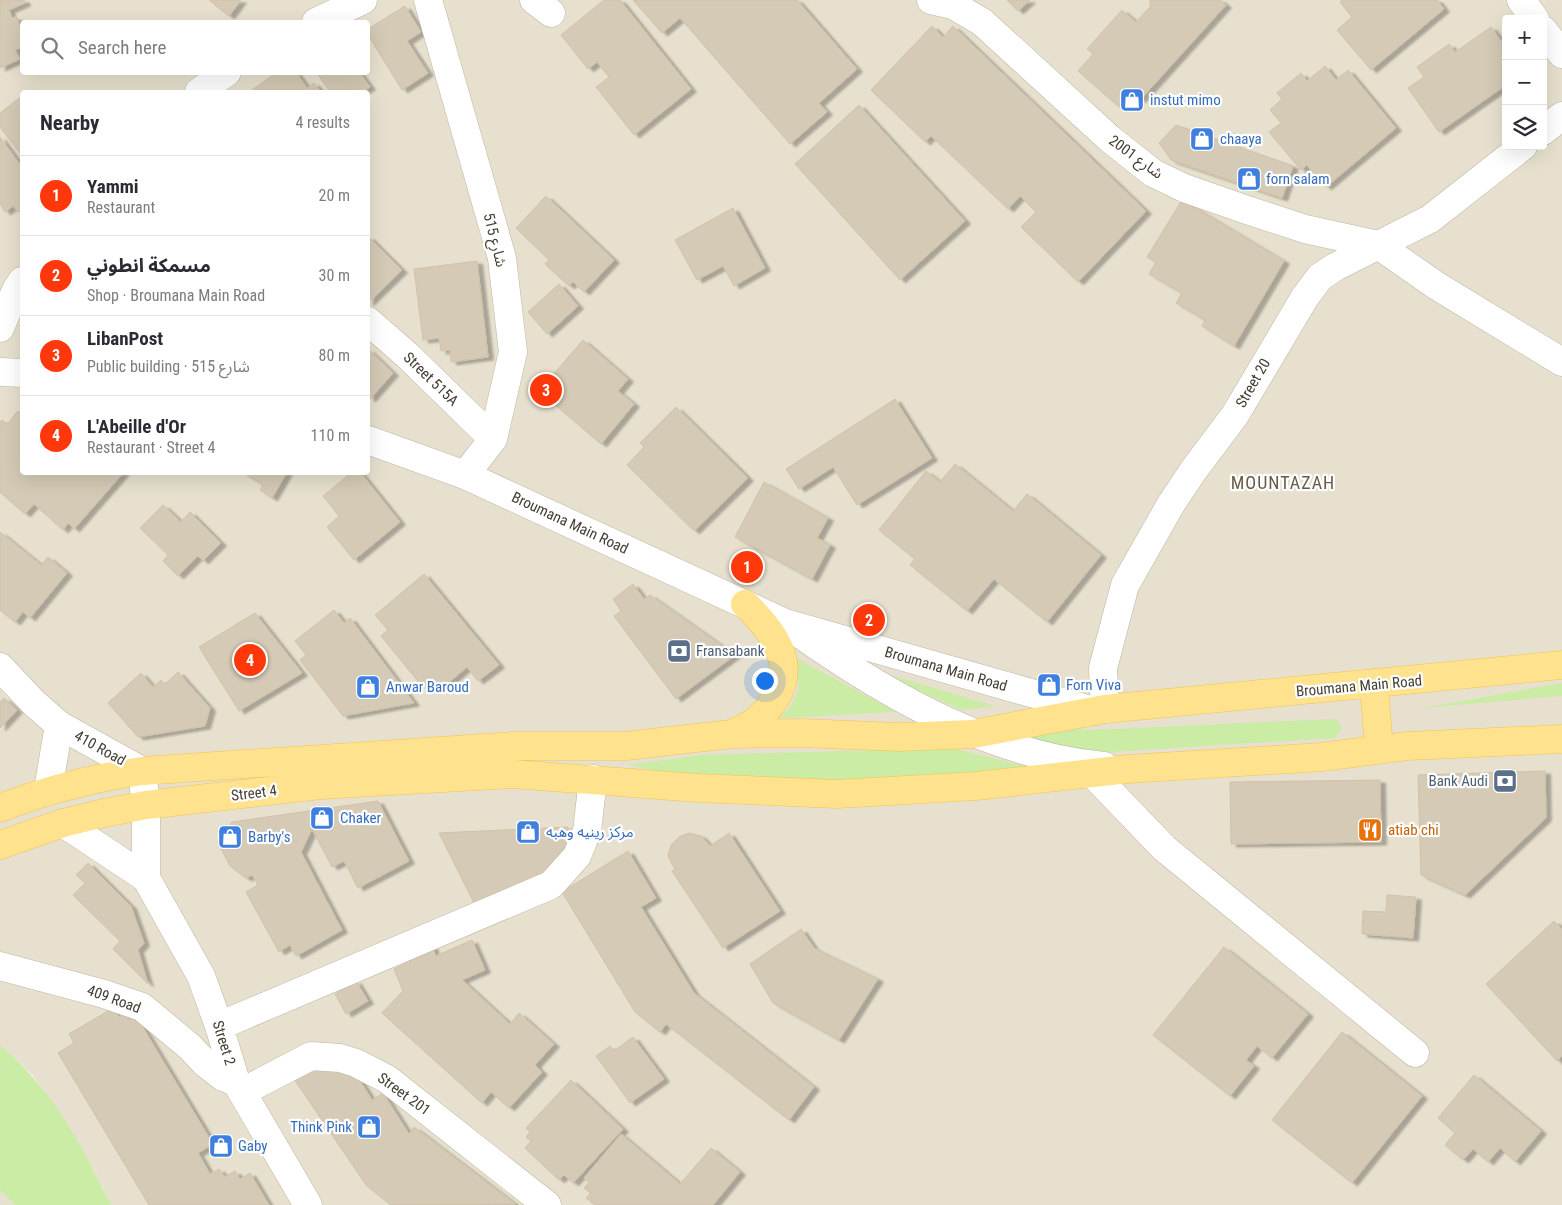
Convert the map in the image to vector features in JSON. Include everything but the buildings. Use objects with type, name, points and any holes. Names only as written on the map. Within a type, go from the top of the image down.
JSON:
[{"type":"main road","points":[[731,734],[755,723],[772,704],[783,683],[785,666],[776,642],[760,618],[745,604]]},
{"type":"main road","name":"Broumana Main Road","points":[[1100,710],[1374,685],[1562,665]]},
{"type":"main road","points":[[1374,685],[1379,750]]},
{"type":"main road","points":[[731,734],[794,733],[916,736],[973,734],[1100,710]]},
{"type":"main road","name":"Street 4","points":[[0,808],[48,790],[95,777],[142,771],[513,746],[626,746],[731,734]]},
{"type":"main road","name":"Street 4","points":[[0,845],[64,823],[146,805],[320,785],[513,774],[708,789],[837,794],[976,786],[1128,769],[1322,757],[1407,746],[1562,740]]},
{"type":"street","points":[[320,20],[363,0]]},
{"type":"street","name":"شارع 515","points":[[428,0],[502,258],[513,352],[493,440],[466,475]]},
{"type":"street","name":"شارع 2001","points":[[931,0],[953,5],[982,22],[1110,139],[1153,173],[1184,188],[1280,220],[1378,245]]},
{"type":"street","points":[[1521,0],[1532,15]]},
{"type":"street","points":[[1547,35],[1562,54]]},
{"type":"street","points":[[202,90],[223,75]]},
{"type":"street","points":[[1547,128],[1562,116]]},
{"type":"street","name":"Street 20","points":[[1100,710],[1103,668],[1124,586],[1192,471],[1235,414],[1305,296],[1320,277],[1430,218],[1518,150]]},
{"type":"street","points":[[1378,245],[1437,286],[1562,362]]},
{"type":"street","points":[[0,328],[13,283]]},
{"type":"street","name":"Street 515A","points":[[370,323],[407,355],[493,440]]},
{"type":"street","points":[[0,372],[20,373]]},
{"type":"street","name":"Broumana Main Road","points":[[370,441],[466,475],[785,624],[1100,710]]},
{"type":"street","points":[[785,624],[864,676],[973,734],[1018,750],[1069,763],[1128,769]]},
{"type":"street","name":"410 Road","points":[[0,667],[34,703],[59,725],[142,771]]},
{"type":"street","name":"410 Road","points":[[48,790],[59,725]]},
{"type":"street","name":"Street 2","points":[[142,771],[146,805],[146,878]]},
{"type":"street","points":[[1092,773],[1164,848],[1415,1053]]},
{"type":"street","points":[[219,1026],[551,886],[577,856],[587,831],[594,779]]},
{"type":"street","name":"Street 2","points":[[64,823],[146,878],[201,976],[239,1087],[308,1205]]},
{"type":"street","name":"409 Road","points":[[0,966],[104,994],[142,1007],[190,1047],[205,1063],[239,1087]]},
{"type":"street","name":"Street 201","points":[[239,1087],[311,1056],[340,1058],[356,1063],[387,1079],[547,1205]]},
{"type":"shaded area","points":[[0,0],[1562,0],[1562,1205],[111,1205],[96,1174],[33,1075],[0,1045]]},
{"type":"shaded area","points":[[0,1190],[9,1197],[16,1205],[0,1205]]},
{"type":"green space","points":[[796,658],[896,712],[780,718],[792,704],[797,691]]},
{"type":"green space","points":[[873,670],[995,706],[962,710]]},
{"type":"green space","points":[[1562,683],[1562,696],[1422,708]]},
{"type":"green space","points":[[1336,719],[1342,727],[1335,738],[1091,753],[1022,735],[1045,726],[1091,730]]},
{"type":"green space","points":[[952,748],[1056,774],[726,785],[628,765],[702,755]]},
{"type":"green space","points":[[0,1045],[19,1062],[51,1099],[77,1139],[111,1205],[16,1205],[0,1190]]},
{"type":"place","name":"instut mimo","points":[[1132,100]]},
{"type":"place","name":"chaaya","points":[[1202,139]]},
{"type":"place","name":"forn salam","points":[[1249,179]]},
{"type":"place","name":"LibanPost","points":[[546,390]]},
{"type":"place","name":"Yammi","points":[[747,567]]},
{"type":"place","name":"مسمكة انطوني","points":[[869,620]]},
{"type":"place","name":"Fransabank","points":[[679,651]]},
{"type":"place","name":"L'Abeille d'Or","points":[[250,660]]},
{"type":"place","name":"Forn Viva","points":[[1049,685]]},
{"type":"place","name":"Anwar Baroud","points":[[368,687]]},
{"type":"place","name":"Bank Audi","points":[[1505,781]]},
{"type":"place","name":"Chaker","points":[[322,818]]},
{"type":"place","name":"atiab chi","points":[[1370,830]]},
{"type":"place","name":"مركز رينيه وهبه","points":[[528,832]]},
{"type":"place","name":"Barby's","points":[[230,837]]},
{"type":"place","name":"Think Pink","points":[[369,1127]]},
{"type":"place","name":"Gaby","points":[[221,1146]]},
{"type":"district","name":"MOUNTAZAH","points":[[1283,483]]}]
